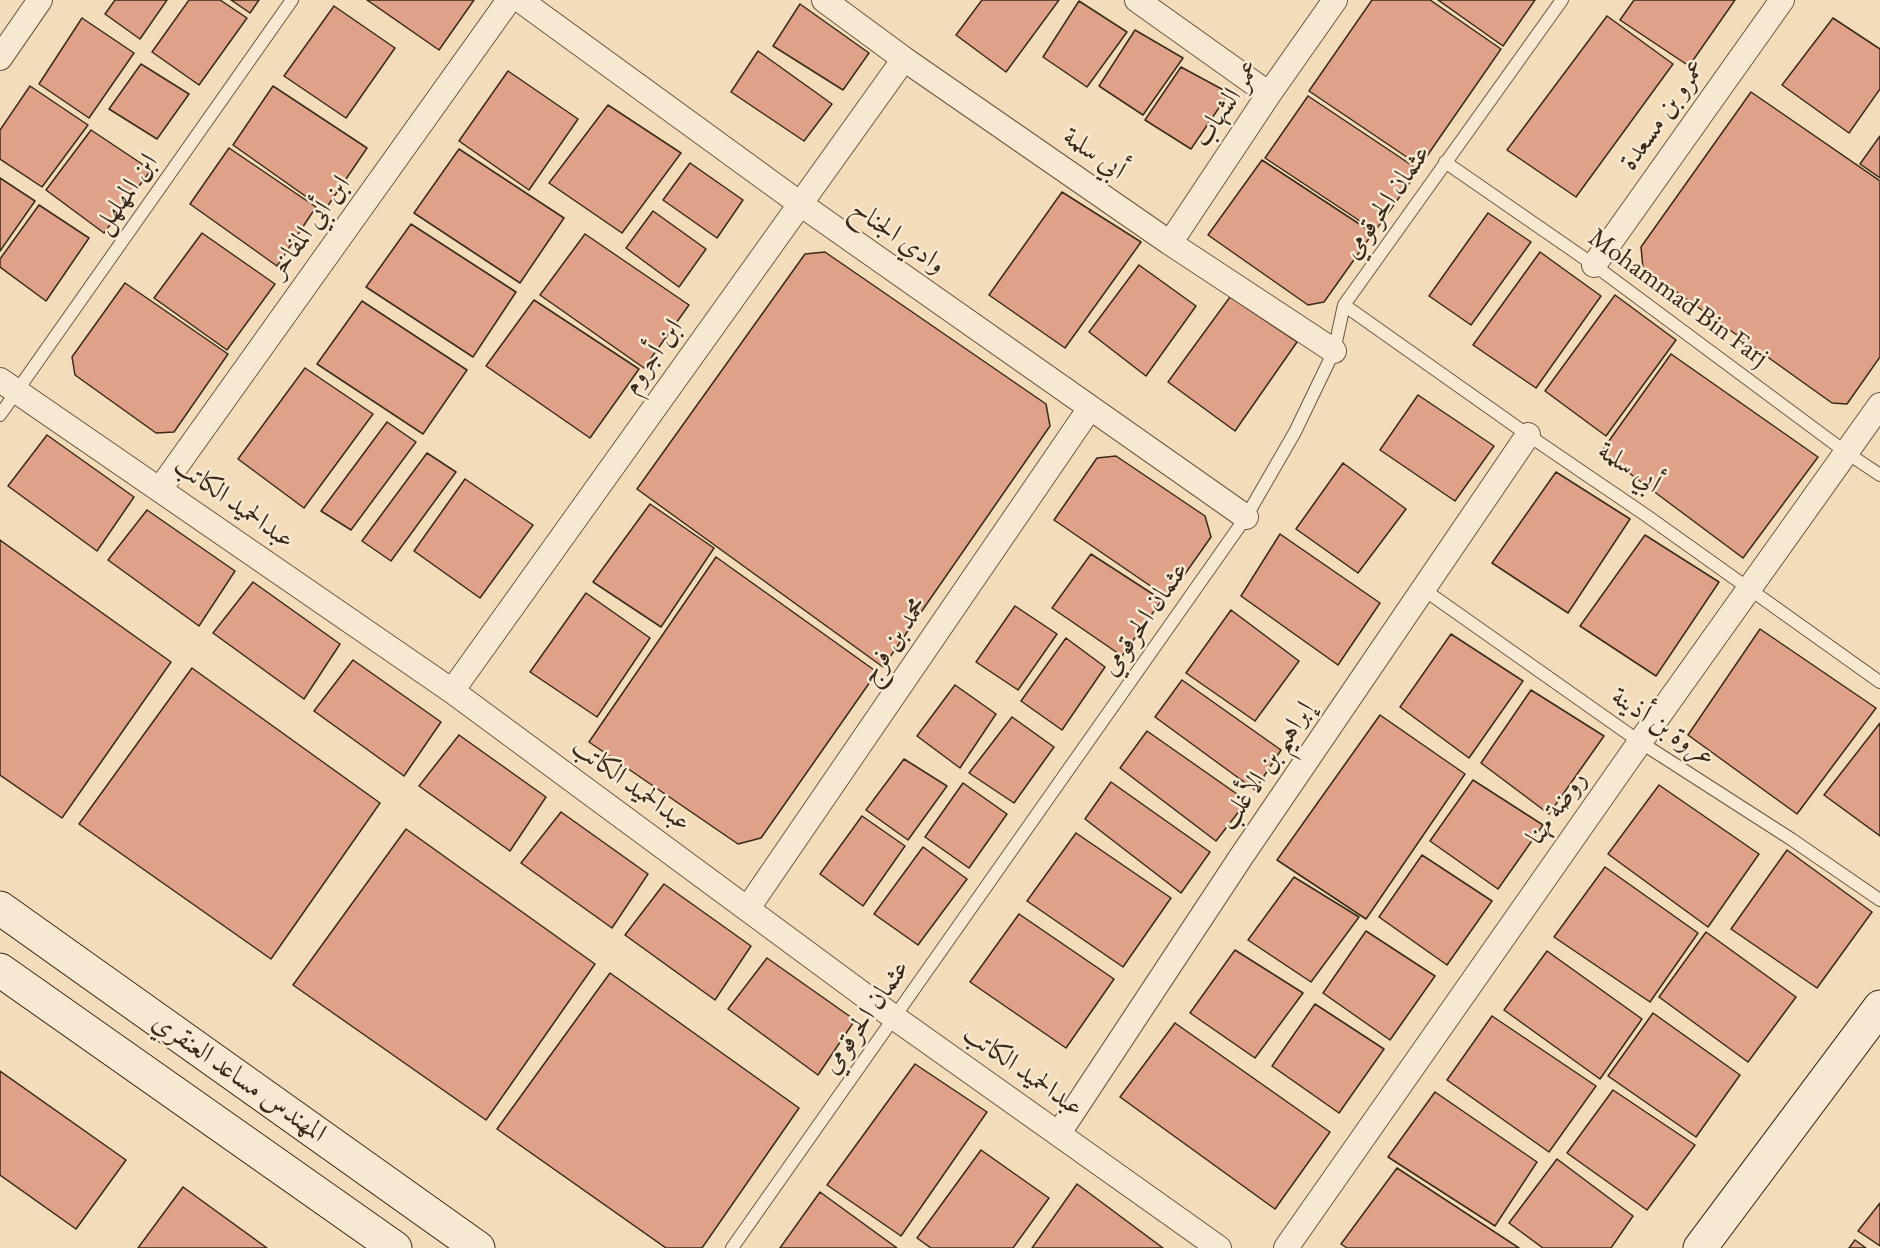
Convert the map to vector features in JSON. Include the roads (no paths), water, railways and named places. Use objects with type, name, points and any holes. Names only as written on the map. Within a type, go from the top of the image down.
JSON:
[{"type":"street","points":[[0,58],[40,0]]},
{"type":"street","name":"ابن أبي المفاخر","points":[[160,489],[509,0]]},
{"type":"street","name":"وادي الجناح","points":[[520,0],[799,203],[1246,517]]},
{"type":"street","name":"أبي سلمة","points":[[824,0],[904,59],[1170,243],[1334,351]]},
{"type":"street","points":[[1137,0],[1269,94]]},
{"type":"street","name":"عمر الشهاب","points":[[1170,243],[1335,0]]},
{"type":"street","name":"عمرو بن مسعدة","points":[[1594,265],[1782,0]]},
{"type":"street","name":"ابن أجروم","points":[[452,691],[904,59]]},
{"type":"street","name":"عبدالحميد الكاتب","points":[[8,386],[452,691],[895,1018],[1219,1248]]},
{"type":"street","name":"روضة مهنا","points":[[1286,1248],[1640,742],[1880,405]]},
{"type":"street","name":"محمد بن فرج","points":[[748,908],[1090,408]]},
{"type":"street","name":"إبراهيم بن الأغلب","points":[[1059,1133],[1241,857],[1528,435]]},
{"type":"street","name":"المهندس مساعد العنقري","points":[[0,908],[478,1248]]},
{"type":"street","name":"المهندس مساعد العنقري","points":[[0,970],[395,1248]]},
{"type":"street","points":[[1700,1248],[1880,1007]]},
{"type":"lane","name":"ابن المهلهل","points":[[0,415],[8,386],[292,0]]},
{"type":"lane","name":"عثمان الحرقومي","points":[[732,1248],[1246,517],[1295,432],[1334,351],[1344,305],[1562,0]]},
{"type":"lane","name":"Mohammad Bin Farj","points":[[1445,162],[1594,265],[1880,475]]},
{"type":"lane","name":"أبي سلمة","points":[[1344,305],[1880,682]]},
{"type":"lane","name":"عروة بن أذينة","points":[[1423,589],[1640,742],[1791,839],[1880,900]]}]
